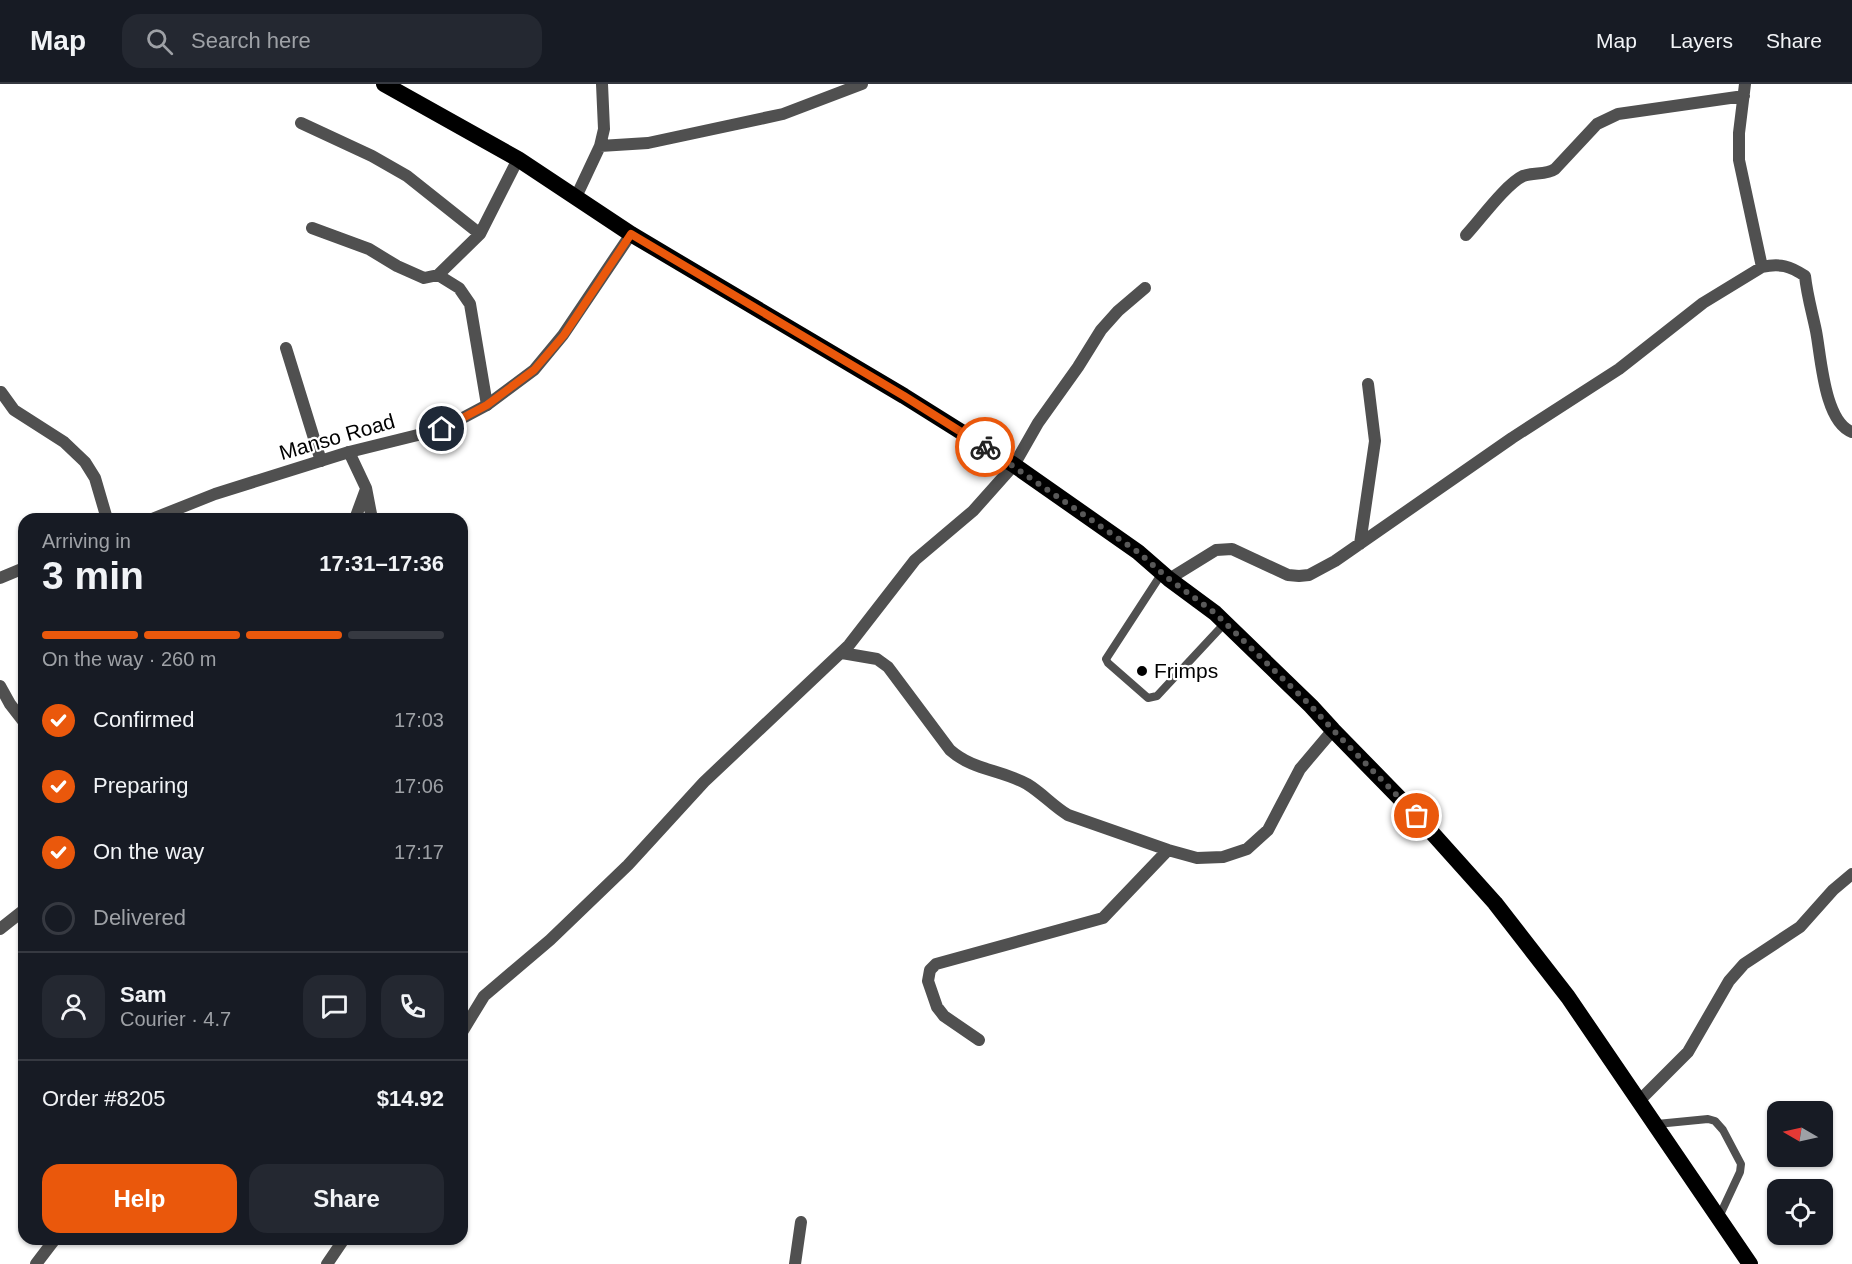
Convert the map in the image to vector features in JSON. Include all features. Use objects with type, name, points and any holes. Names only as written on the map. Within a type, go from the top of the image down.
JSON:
[{"type":"highway","points":[[384,84],[518,159],[631,234],[904,396],[1014,465],[1138,552],[1215,613],[1311,706],[1417,816],[1502,912],[1569,997],[1750,1264]]},
{"type":"street","points":[[576,196],[600,146],[604,129],[603,84]]},
{"type":"street","points":[[600,146],[648,143],[783,114],[862,84]]},
{"type":"street","points":[[1466,235],[1513,182],[1534,172],[1551,172],[1597,124],[1618,114],[1744,90],[1738,160],[1762,267]]},
{"type":"street","points":[[301,123],[372,156],[407,176],[480,234]]},
{"type":"street","points":[[312,228],[369,249],[397,266],[424,278],[438,275],[480,234],[518,159]]},
{"type":"street","name":"Manso Road","points":[[167,513],[215,494],[348,452],[442,429],[487,405],[534,370],[564,335],[631,234]]},
{"type":"street","points":[[1166,576],[1224,548],[1232,549],[1288,575],[1309,575],[1335,561],[1512,438],[1619,369],[1703,303],[1762,267],[1791,266],[1805,276],[1824,380],[1835,414],[1844,429],[1852,432]]},
{"type":"street","points":[[438,275],[459,288],[470,304],[487,405]]},
{"type":"street","points":[[468,1022],[484,996],[550,940],[628,865],[704,782],[753,733],[842,653],[915,560],[965,520],[1014,465],[1038,423],[1101,330],[1118,311],[1145,288]]},
{"type":"street","points":[[286,348],[321,461]]},
{"type":"street","points":[[1360,544],[1375,441],[1368,384]]},
{"type":"street","points":[[1,392],[14,410],[64,442],[85,462],[94,478],[105,513]]},
{"type":"street","points":[[348,452],[366,488],[371,513]]},
{"type":"street","points":[[357,513],[366,488]]},
{"type":"street","points":[[0,578],[18,570]]},
{"type":"street","points":[[842,653],[877,659],[888,668],[950,750],[960,759],[976,767],[1028,784],[1056,808],[1068,815],[1197,858],[1224,857],[1247,849],[1268,830],[1300,769],[1333,730]]},
{"type":"street","points":[[0,686],[18,714]]},
{"type":"street","points":[[979,1040],[944,1016],[937,1007],[928,981],[930,970],[936,964],[1103,918],[1168,850]]},
{"type":"street","points":[[1640,1101],[1688,1052],[1729,981],[1744,964],[1800,927],[1833,890],[1852,874]]},
{"type":"street","points":[[0,929],[18,915]]},
{"type":"street","points":[[795,1264],[801,1222]]},
{"type":"street","points":[[36,1264],[50,1245]]},
{"type":"street","points":[[327,1264],[340,1245]]},
{"type":"lane","points":[[1166,576],[1106,659],[1148,698],[1157,696],[1225,623]]},
{"type":"lane","points":[[1657,1124],[1708,1119],[1715,1121],[1723,1130],[1741,1164],[1740,1172],[1719,1217]]},
{"type":"way so far","points":[[985,447],[1138,552],[1169,579],[1215,613],[1311,706],[1417,816]]},
{"type":"place","name":"Frimps","points":[[1142,671]]},
{"type":"route","points":[[442,429],[487,405],[534,370],[564,335],[631,234],[904,396],[985,447]]}]
